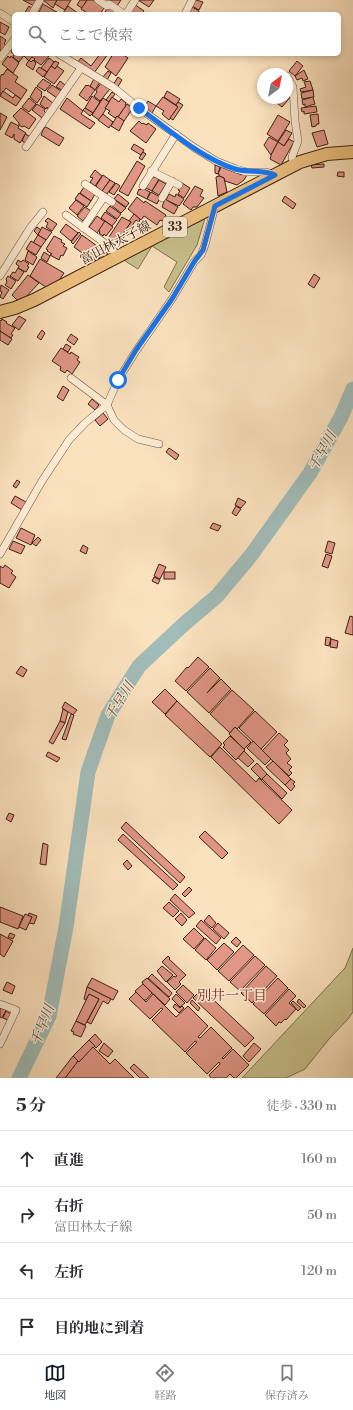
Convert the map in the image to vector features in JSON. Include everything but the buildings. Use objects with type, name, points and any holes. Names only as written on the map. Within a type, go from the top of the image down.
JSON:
[{"type":"main road","name":"富田林太子線","points":[[0,312],[15,308],[34,300],[294,165],[319,156],[353,152]]},
{"type":"street","points":[[33,12],[40,0]]},
{"type":"street","points":[[100,0],[107,6],[109,4],[122,12]]},
{"type":"street","points":[[126,12],[135,0]]},
{"type":"street","points":[[186,12],[192,0]]},
{"type":"street","points":[[0,13],[12,21]]},
{"type":"street","points":[[0,58],[12,43]]},
{"type":"street","points":[[62,56],[113,87],[139,108],[216,161],[246,172],[266,172],[275,175]]},
{"type":"street","points":[[26,147],[81,68]]},
{"type":"street","points":[[293,87],[295,122],[298,141],[292,157],[294,165]]},
{"type":"street","points":[[142,186],[176,134]]},
{"type":"street","points":[[152,171],[179,185]]},
{"type":"street","points":[[162,198],[172,182]]},
{"type":"street","points":[[86,184],[112,202]]},
{"type":"street","points":[[83,228],[104,197]]},
{"type":"street","points":[[0,554],[46,474],[69,440],[85,423],[107,405],[116,384],[136,350],[172,299],[203,250],[215,206]]},
{"type":"street","points":[[0,276],[30,228],[44,212]]},
{"type":"street","points":[[66,215],[110,247],[118,256]]},
{"type":"street","points":[[70,378],[107,405],[114,420],[124,430],[138,439],[159,444]]},
{"type":"street","points":[[0,1004],[16,1010],[0,1044]]},
{"type":"shaded area","points":[[206,215],[197,245],[169,292],[164,287],[177,262],[152,246],[138,269],[122,259]]},
{"type":"shaded area","points":[[353,948],[353,1012],[348,1019],[329,1039],[305,1069],[286,1078],[242,1078],[345,968]]},
{"type":"waterway","name":"千早川","points":[[19,1078],[49,1016],[66,927],[88,772],[108,715],[139,666],[217,596],[252,554],[310,473],[341,417],[353,389]]},
{"type":"district","name":"別井一丁目","points":[[232,995]]},
{"type":"route","points":[[118,380],[136,350],[172,299],[203,250],[215,206],[275,175],[270,172],[246,172],[216,161],[139,108]]}]
